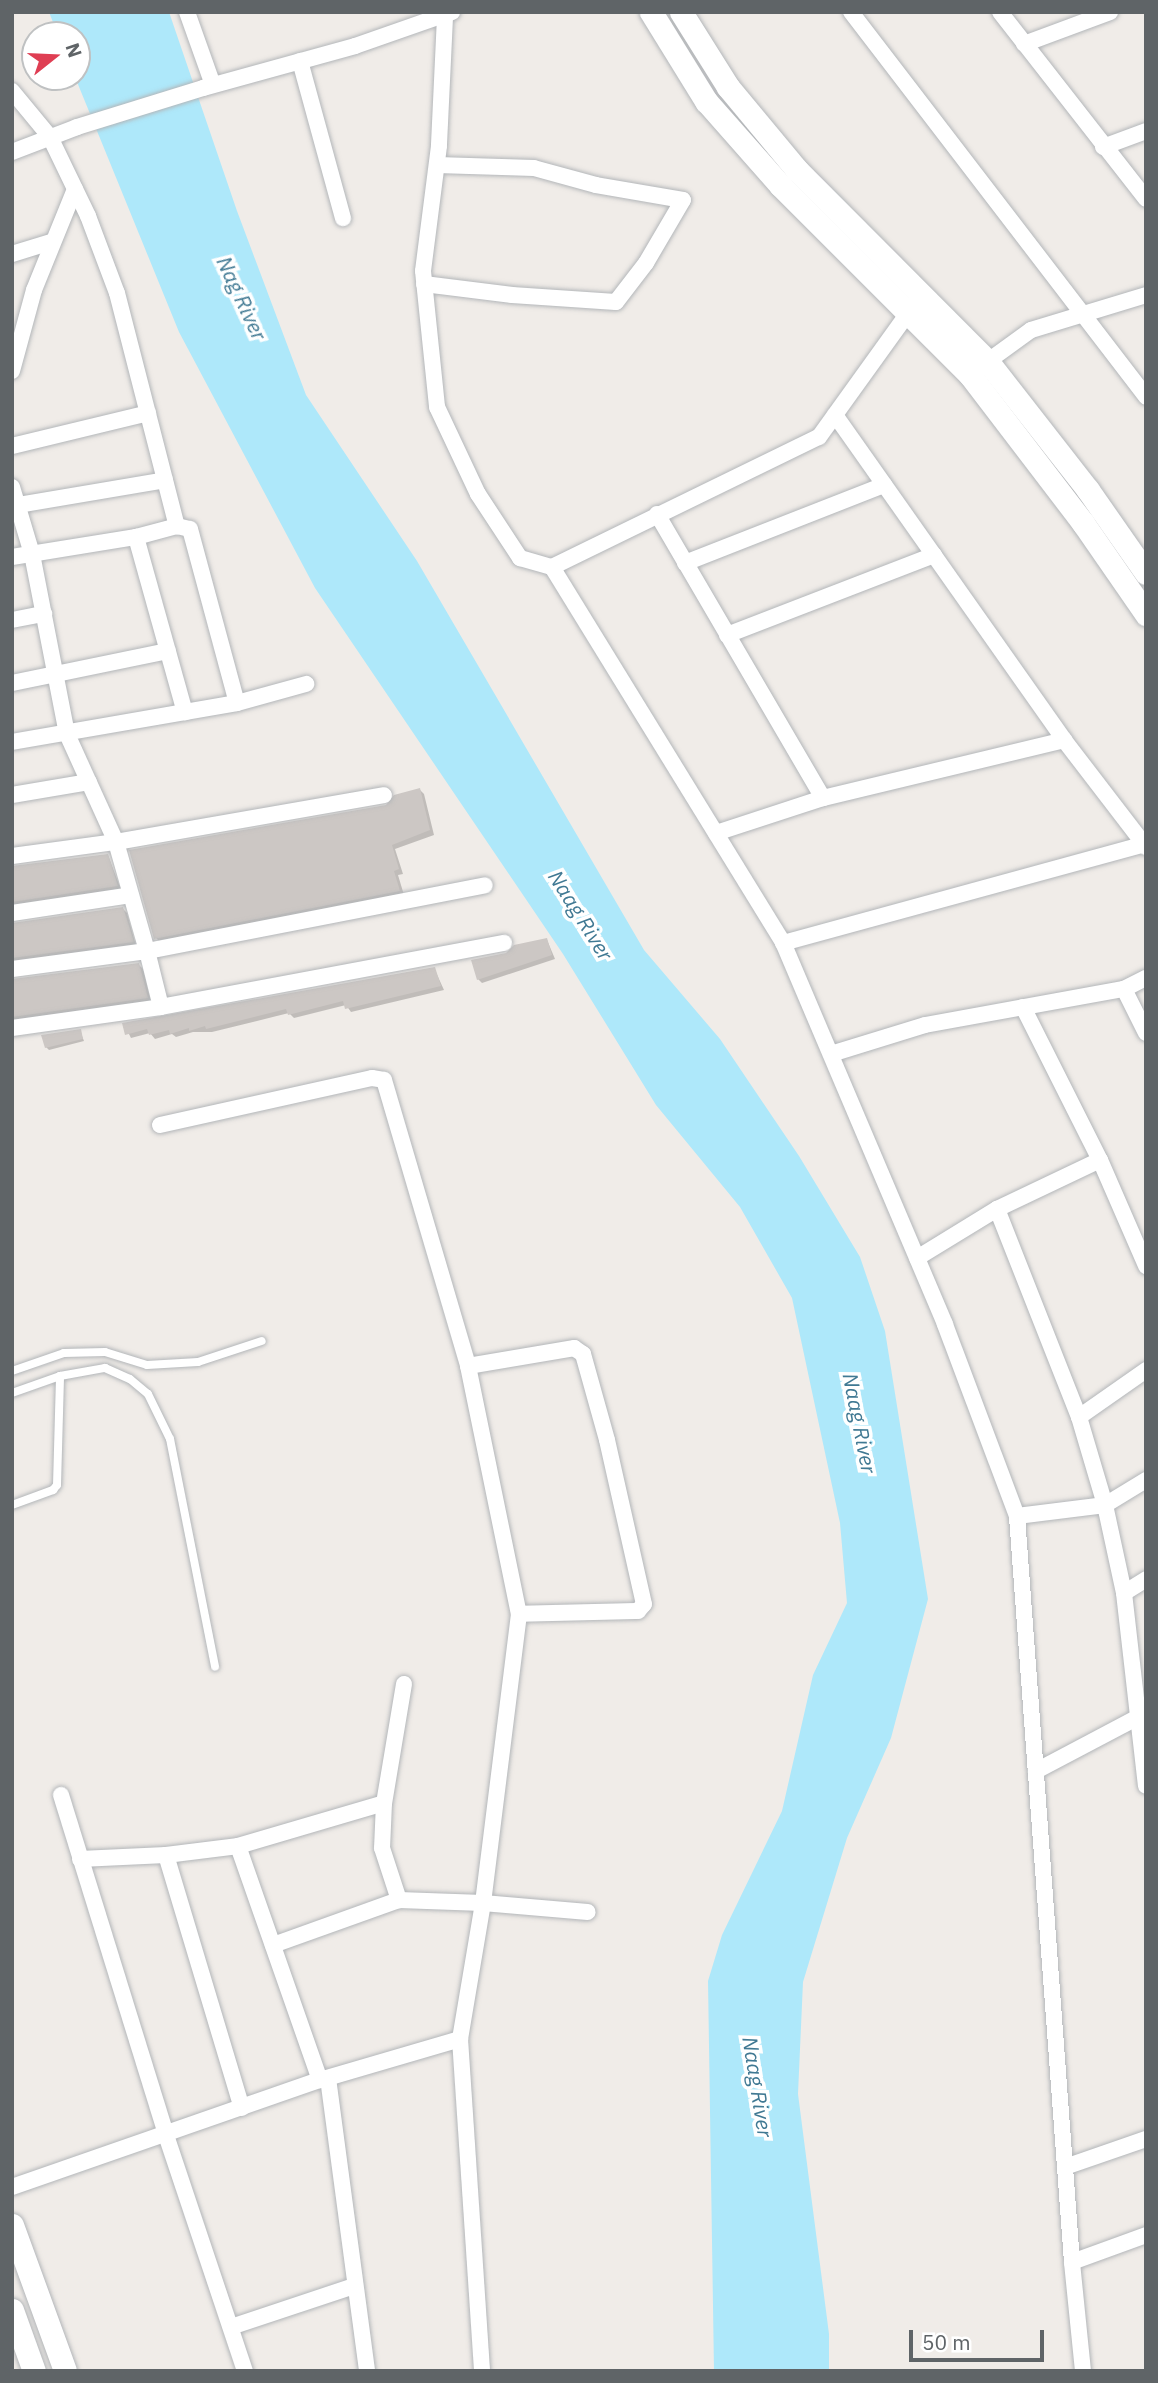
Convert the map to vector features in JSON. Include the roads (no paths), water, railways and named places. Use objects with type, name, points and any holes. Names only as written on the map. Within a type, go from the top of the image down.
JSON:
[{"type":"main road","points":[[650,12],[706,101],[781,186],[908,313],[979,368],[1146,614]]},
{"type":"main road","points":[[681,12],[728,87],[797,170],[1088,490],[1146,573]]},
{"type":"main road","points":[[12,2225],[65,2371]]},
{"type":"main road","points":[[12,2310],[34,2371]]},
{"type":"street","points":[[187,12],[208,86]]},
{"type":"street","points":[[851,12],[1146,397]]},
{"type":"street","points":[[1000,12],[1146,199]]},
{"type":"street","points":[[1024,44],[1110,12]]},
{"type":"street","points":[[12,152],[77,127],[449,15],[424,284],[437,407],[478,494],[520,558],[552,567],[819,437],[908,313]]},
{"type":"street","points":[[300,61],[343,218]]},
{"type":"street","points":[[12,91],[50,137],[75,189],[117,293],[177,526]]},
{"type":"street","points":[[1103,146],[1146,131]]},
{"type":"street","points":[[424,284],[512,295],[616,302],[646,263],[683,200],[596,185],[534,168],[437,165]]},
{"type":"street","points":[[12,371],[18,325],[75,189]]},
{"type":"street","points":[[12,254],[51,242]]},
{"type":"street","points":[[979,368],[1031,330],[1146,295]]},
{"type":"street","points":[[12,446],[148,413]]},
{"type":"street","points":[[783,943],[1145,845],[1064,740],[835,415]]},
{"type":"street","points":[[15,505],[165,480]]},
{"type":"street","points":[[685,563],[884,485]]},
{"type":"street","points":[[12,487],[15,505],[32,554],[67,734],[116,842],[161,1007]]},
{"type":"street","points":[[657,514],[823,798]]},
{"type":"street","points":[[12,557],[136,537],[177,526],[190,529],[237,703]]},
{"type":"street","points":[[136,537],[185,712]]},
{"type":"street","points":[[727,635],[933,555]]},
{"type":"street","points":[[552,567],[783,943],[917,1258],[1017,1516],[1072,2262],[1083,2371]]},
{"type":"street","points":[[12,620],[44,614]]},
{"type":"street","points":[[12,683],[168,651]]},
{"type":"street","points":[[12,742],[237,703],[306,684]]},
{"type":"street","points":[[716,833],[823,798],[1064,740]]},
{"type":"street","points":[[12,795],[89,782]]},
{"type":"street","points":[[12,856],[116,842],[384,795]]},
{"type":"street","points":[[12,969],[147,950],[485,885]]},
{"type":"street","points":[[12,913],[131,895]]},
{"type":"street","points":[[12,1028],[161,1007],[503,943]]},
{"type":"street","points":[[831,1054],[925,1025],[1125,989],[1146,978]]},
{"type":"street","points":[[1125,989],[1146,1034]]},
{"type":"street","points":[[1023,1007],[1100,1160],[1146,1266]]},
{"type":"street","points":[[160,1125],[372,1078],[384,1080],[468,1366],[519,1614],[483,1903],[460,2039],[482,2371]]},
{"type":"street","points":[[917,1258],[998,1209],[1100,1160]]},
{"type":"street","points":[[998,1209],[1079,1417],[1105,1505],[1124,1592],[1142,1715],[1146,1786]]},
{"type":"street","points":[[468,1366],[574,1348],[583,1354],[607,1440],[644,1604],[638,1611],[519,1614]]},
{"type":"street","points":[[1079,1417],[1146,1370]]},
{"type":"street","points":[[1017,1516],[1105,1505],[1146,1480]]},
{"type":"street","points":[[1124,1592],[1146,1579]]},
{"type":"street","points":[[399,1900],[382,1848],[384,1803],[404,1684]]},
{"type":"street","points":[[1036,1771],[1142,1715]]},
{"type":"street","points":[[61,1794],[166,2135],[245,2371]]},
{"type":"street","points":[[80,1859],[166,1855],[238,1846],[384,1803]]},
{"type":"street","points":[[238,1846],[272,1945],[324,2079],[367,2371]]},
{"type":"street","points":[[166,1855],[242,2108]]},
{"type":"street","points":[[272,1945],[399,1900],[483,1903],[588,1912]]},
{"type":"street","points":[[12,2187],[324,2079],[460,2039]]},
{"type":"street","points":[[1065,2167],[1146,2139]]},
{"type":"street","points":[[1072,2262],[1146,2235]]},
{"type":"street","points":[[231,2327],[354,2286]]},
{"type":"lane","points":[[12,1371],[64,1353],[105,1352],[147,1365],[198,1362],[262,1341]]},
{"type":"lane","points":[[12,1393],[60,1376],[105,1368],[130,1379],[148,1394],[170,1439],[215,1667]]},
{"type":"lane","points":[[12,1505],[53,1490],[57,1485],[60,1376]]},
{"type":"water","points":[[49,12],[169,12],[237,211],[306,395],[417,561],[644,950],[720,1039],[799,1156],[860,1257],[885,1331],[928,1599],[891,1738],[847,1838],[803,1982],[798,2094],[829,2334],[829,2371],[714,2371],[708,1981],[722,1935],[782,1811],[813,1675],[847,1603],[840,1523],[792,1298],[740,1207],[656,1105],[563,954],[315,588],[179,332],[81,91],[91,91],[91,21],[53,21]]},
{"type":"water label","name":"Nag River","points":[[242,298]]},
{"type":"water label","name":"Naag River","points":[[581,915]]},
{"type":"water label","name":"Naag River","points":[[860,1423]]},
{"type":"water label","name":"Naag River","points":[[758,2087]]}]
